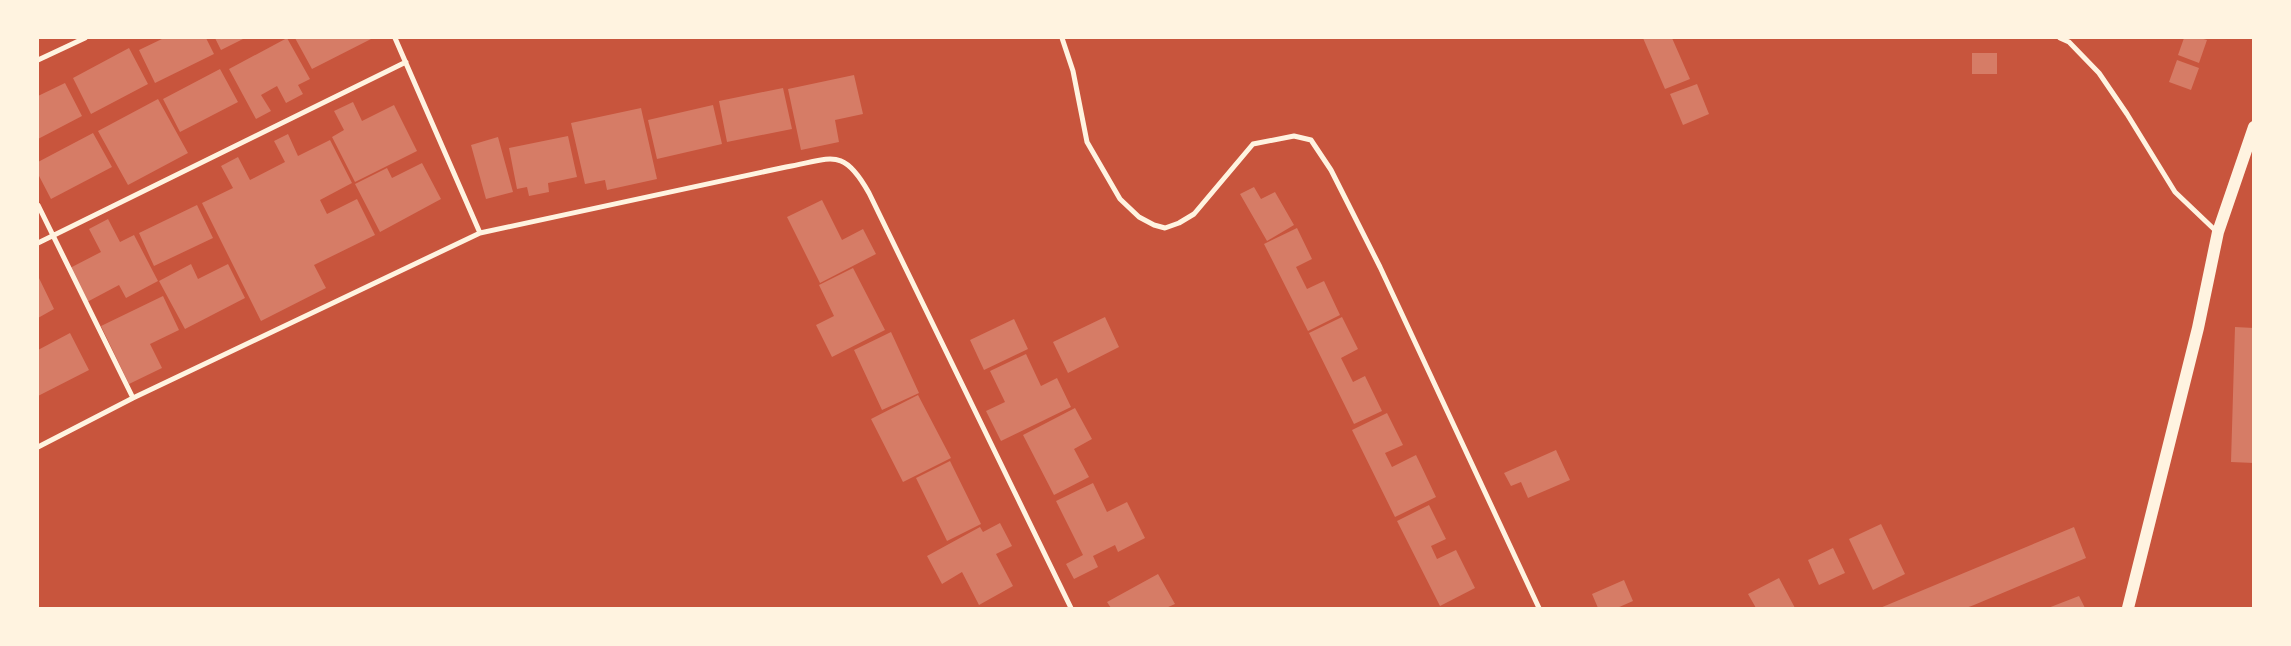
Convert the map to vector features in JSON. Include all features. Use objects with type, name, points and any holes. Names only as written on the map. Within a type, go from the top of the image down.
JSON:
[{"type":"main road","points":[[2128,608],[2198,328],[2218,232],[2254,127]]},
{"type":"street","points":[[38,60],[85,38]]},
{"type":"street","points":[[395,38],[480,233]]},
{"type":"street","points":[[1062,38],[1073,71],[1087,142],[1120,199],[1139,218],[1154,225],[1165,228],[1180,223],[1194,214],[1253,144],[1294,136],[1311,140],[1331,170],[1380,267],[1539,608]]},
{"type":"street","points":[[2060,38],[2069,42],[2099,73],[2127,114],[2175,192],[2218,232]]},
{"type":"street","points":[[38,243],[406,62]]},
{"type":"street","points":[[38,447],[133,398],[480,233],[786,167],[837,158],[848,163],[860,176],[869,192],[1071,608]]},
{"type":"street","points":[[38,205],[133,398]]},
{"type":"building","points":[[164,38],[206,38],[214,54],[155,83],[139,50]]},
{"type":"building","points":[[215,38],[245,38],[221,50]]},
{"type":"building","points":[[287,38],[310,79],[298,85],[303,94],[286,103],[277,86],[261,95],[271,111],[256,119],[229,69]]},
{"type":"building","points":[[295,38],[373,38],[312,69]]},
{"type":"building","points":[[1643,38],[1672,38],[1690,79],[1665,89]]},
{"type":"building","points":[[2184,38],[2207,40],[2199,63],[2178,55]]},
{"type":"building","points":[[129,48],[148,84],[91,114],[73,78]]},
{"type":"building","points":[[1972,53],[1997,53],[1997,74],[1972,74]]},
{"type":"building","points":[[2177,60],[2199,68],[2191,90],[2169,82]]},
{"type":"building","points":[[220,69],[238,102],[180,132],[163,99]]},
{"type":"building","points":[[854,75],[863,114],[835,120],[839,142],[801,150],[788,89]]},
{"type":"building","points":[[65,83],[82,116],[38,139],[38,96]]},
{"type":"building","points":[[1697,84],[1709,114],[1683,125],[1670,94]]},
{"type":"building","points":[[783,88],[792,129],[727,142],[719,101]]},
{"type":"building","points":[[158,99],[188,153],[128,185],[98,131]]},
{"type":"building","points":[[353,102],[362,121],[394,105],[417,151],[355,182],[332,137],[344,130],[334,111]]},
{"type":"building","points":[[713,105],[722,144],[657,159],[648,120]]},
{"type":"building","points":[[641,108],[657,179],[607,190],[605,180],[585,184],[571,123]]},
{"type":"building","points":[[93,133],[112,167],[51,199],[38,174],[38,162]]},
{"type":"building","points":[[288,134],[298,156],[330,140],[352,183],[320,200],[327,214],[357,199],[375,235],[314,265],[326,288],[261,321],[202,203],[233,188],[221,166],[238,157],[250,180],[285,162],[274,141]]},
{"type":"building","points":[[568,136],[577,177],[548,183],[549,192],[529,196],[527,187],[517,189],[509,148]]},
{"type":"building","points":[[498,137],[513,192],[486,199],[471,145]]},
{"type":"building","points":[[422,163],[441,199],[380,232],[355,184],[387,168],[392,178]]},
{"type":"building","points":[[1254,187],[1261,199],[1275,192],[1294,225],[1267,241],[1240,194]]},
{"type":"building","points":[[822,200],[842,240],[863,229],[876,254],[820,283],[787,217]]},
{"type":"building","points":[[197,205],[213,238],[154,266],[139,233]]},
{"type":"building","points":[[108,219],[120,242],[134,235],[158,281],[126,298],[119,285],[87,302],[70,268],[101,252],[89,229]]},
{"type":"building","points":[[1297,228],[1312,259],[1296,267],[1307,289],[1324,281],[1340,315],[1308,331],[1264,244]]},
{"type":"building","points":[[191,264],[198,279],[228,264],[245,298],[185,329],[159,281]]},
{"type":"building","points":[[853,268],[885,330],[832,357],[816,325],[834,316],[819,285]]},
{"type":"building","points":[[38,276],[54,309],[38,318]]},
{"type":"building","points":[[163,296],[179,330],[150,344],[162,368],[129,384],[101,326]]},
{"type":"building","points":[[1105,317],[1119,347],[1068,373],[1053,342]]},
{"type":"building","points":[[1342,317],[1358,349],[1341,358],[1353,382],[1365,376],[1382,411],[1354,424],[1309,333]]},
{"type":"building","points":[[1014,319],[1028,349],[984,370],[970,340]]},
{"type":"building","points":[[2235,327],[2254,328],[2254,463],[2231,462]]},
{"type":"building","points":[[891,332],[919,393],[882,410],[854,350]]},
{"type":"building","points":[[70,333],[89,370],[38,396],[38,350]]},
{"type":"building","points":[[1026,354],[1041,386],[1057,378],[1071,407],[1001,441],[986,411],[1005,402],[990,371]]},
{"type":"building","points":[[918,395],[951,458],[903,482],[871,419]]},
{"type":"building","points":[[1075,408],[1092,439],[1074,449],[1089,477],[1054,495],[1023,435]]},
{"type":"building","points":[[1387,413],[1403,445],[1385,453],[1392,467],[1416,455],[1436,497],[1395,517],[1352,430]]},
{"type":"building","points":[[1556,450],[1570,480],[1528,498],[1521,482],[1511,486],[1504,473]]},
{"type":"building","points":[[950,461],[981,524],[947,541],[916,478]]},
{"type":"building","points":[[1093,483],[1107,512],[1127,502],[1145,538],[1118,552],[1115,545],[1093,556],[1098,567],[1074,579],[1066,564],[1083,555],[1056,501]]},
{"type":"building","points":[[1429,505],[1446,539],[1431,546],[1437,559],[1456,550],[1475,588],[1440,606],[1397,521]]},
{"type":"building","points":[[1000,523],[1012,546],[996,554],[1013,586],[979,605],[962,572],[942,584],[927,556],[980,527],[983,532]]},
{"type":"building","points":[[1881,524],[1905,574],[1873,590],[1849,539]]},
{"type":"building","points":[[2074,527],[2086,558],[1974,605],[1966,608],[1880,608]]},
{"type":"building","points":[[1833,548],[1845,573],[1819,585],[1808,560]]},
{"type":"building","points":[[1158,574],[1175,604],[1166,608],[1111,608],[1107,602]]},
{"type":"building","points":[[1779,578],[1795,608],[1756,608],[1748,594]]},
{"type":"building","points":[[1624,580],[1633,601],[1617,608],[1598,608],[1592,594]]},
{"type":"building","points":[[2079,596],[2085,608],[2048,608]]}]
